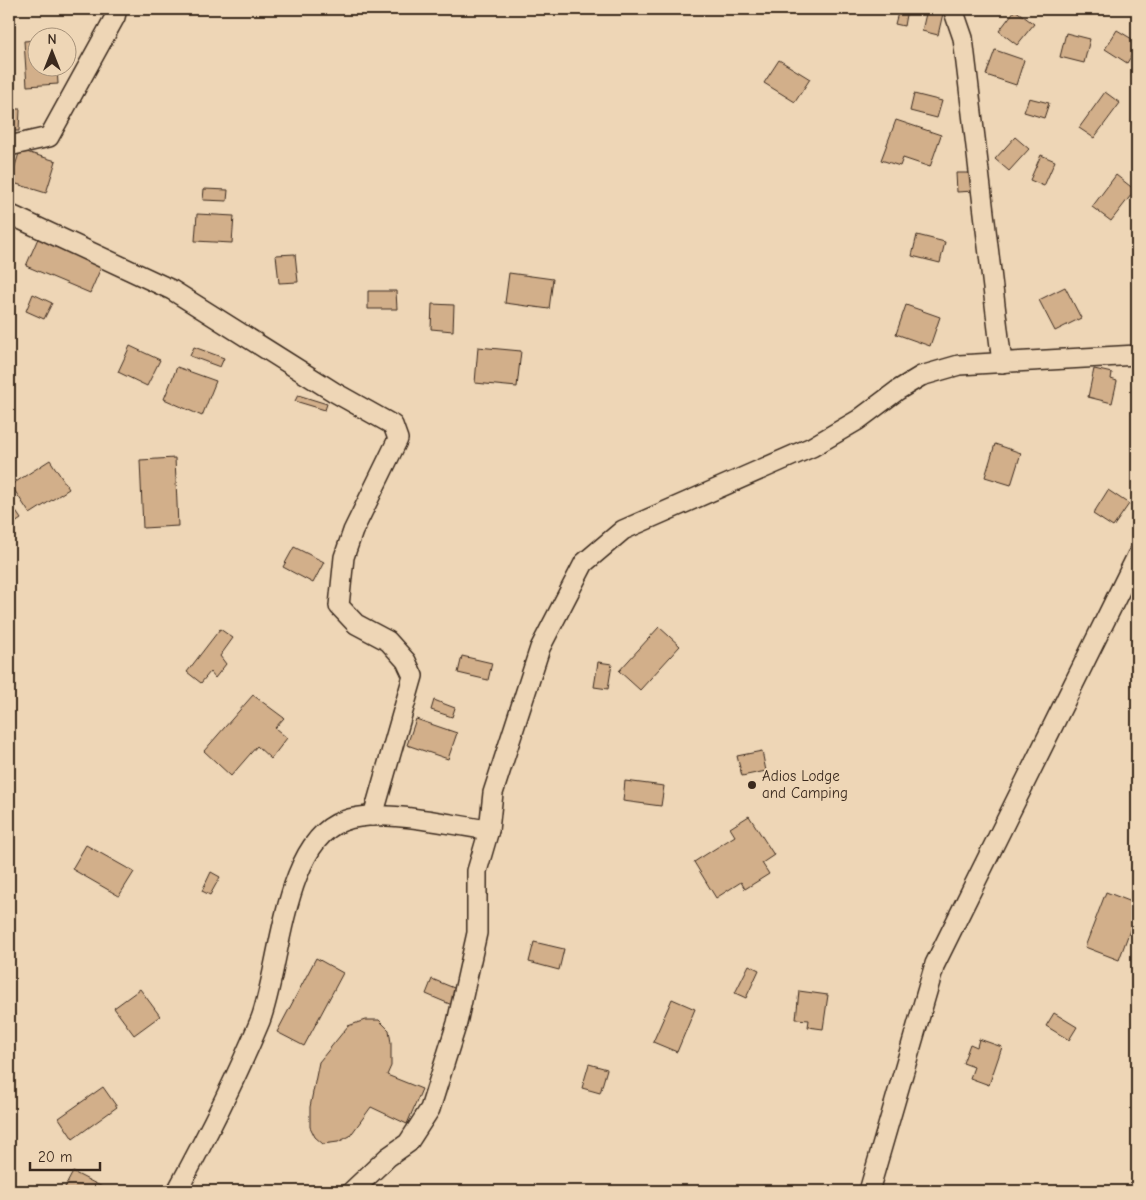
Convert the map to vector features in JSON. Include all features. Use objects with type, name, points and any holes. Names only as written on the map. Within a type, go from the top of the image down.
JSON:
[{"type":"street","points":[[9,146],[49,137],[115,17],[117,9]]},
{"type":"street","points":[[953,9],[963,38],[1002,363]]},
{"type":"street","points":[[9,214],[172,290],[334,392],[393,425],[398,438],[353,531],[344,557],[339,606],[356,624],[388,641],[406,661],[413,676],[373,816]]},
{"type":"street","points":[[352,1191],[388,1157],[408,1143],[430,1109],[457,1023],[477,933],[477,871],[489,830],[493,793],[540,648],[584,563],[623,530],[812,447],[858,420],[898,390],[921,376],[960,365],[1137,355]]},
{"type":"street","points":[[870,1191],[935,964],[1137,556]]},
{"type":"street","points":[[177,1191],[198,1152],[261,1019],[291,895],[309,854],[324,833],[343,821],[373,816],[489,830]]},
{"type":"building","points":[[899,9],[907,9],[904,26],[895,24]]},
{"type":"building","points":[[927,9],[944,9],[938,35],[922,31]]},
{"type":"building","points":[[1015,10],[1034,24],[1017,45],[999,31]]},
{"type":"building","points":[[1117,30],[1137,42],[1137,47],[1127,63],[1105,49]]},
{"type":"building","points":[[1066,33],[1090,39],[1084,63],[1060,57]]},
{"type":"building","points":[[24,41],[28,41],[28,78],[58,78],[58,84],[27,86]]},
{"type":"building","points":[[995,50],[1024,60],[1016,85],[986,75]]},
{"type":"building","points":[[779,60],[810,79],[795,102],[764,83]]},
{"type":"building","points":[[1105,92],[1120,103],[1094,138],[1079,128]]},
{"type":"building","points":[[914,94],[942,101],[937,118],[910,111]]},
{"type":"building","points":[[1029,98],[1049,103],[1044,118],[1024,112]]},
{"type":"building","points":[[9,109],[20,109],[19,131],[9,131]]},
{"type":"building","points":[[896,120],[941,135],[930,167],[903,158],[900,166],[881,160]]},
{"type":"building","points":[[1015,137],[1029,149],[1009,171],[995,159]]},
{"type":"building","points":[[20,150],[56,161],[46,193],[10,182]]},
{"type":"building","points":[[1041,155],[1055,161],[1044,186],[1030,180]]},
{"type":"building","points":[[956,173],[974,173],[975,191],[957,192]]},
{"type":"building","points":[[1116,175],[1135,190],[1111,221],[1092,207]]},
{"type":"building","points":[[204,189],[228,190],[227,201],[203,200]]},
{"type":"building","points":[[197,214],[234,216],[232,243],[195,241]]},
{"type":"building","points":[[917,235],[945,242],[940,263],[912,256]]},
{"type":"building","points":[[39,236],[103,263],[90,293],[26,266]]},
{"type":"building","points":[[295,254],[298,282],[279,283],[276,255]]},
{"type":"building","points":[[509,273],[553,279],[549,309],[505,303]]},
{"type":"building","points":[[1065,287],[1081,318],[1055,331],[1039,300]]},
{"type":"building","points":[[368,291],[396,291],[397,309],[368,309]]},
{"type":"building","points":[[33,294],[52,303],[44,319],[26,311]]},
{"type":"building","points":[[432,304],[454,305],[453,331],[431,329]]},
{"type":"building","points":[[906,305],[940,317],[930,346],[896,334]]},
{"type":"building","points":[[130,346],[160,360],[147,386],[118,372]]},
{"type":"building","points":[[194,347],[224,358],[220,367],[190,356]]},
{"type":"building","points":[[478,347],[521,351],[517,387],[475,383]]},
{"type":"building","points":[[177,367],[216,381],[202,416],[164,399]]},
{"type":"building","points":[[1094,369],[1112,373],[1111,379],[1117,381],[1112,403],[1088,397]]},
{"type":"building","points":[[298,395],[327,404],[325,410],[295,401]]},
{"type":"building","points":[[995,444],[1021,453],[1011,485],[985,477]]},
{"type":"building","points":[[175,458],[178,526],[143,528],[140,460]]},
{"type":"building","points":[[50,460],[69,489],[30,514],[11,485]]},
{"type":"building","points":[[1108,490],[1129,504],[1113,527],[1093,514]]},
{"type":"building","points":[[9,501],[21,519],[9,527]]},
{"type":"building","points":[[294,547],[324,562],[313,583],[283,567]]},
{"type":"building","points":[[659,627],[680,646],[640,690],[619,671]]},
{"type":"building","points":[[220,629],[233,638],[220,656],[226,664],[215,678],[210,672],[201,683],[187,672]]},
{"type":"building","points":[[462,656],[492,663],[488,680],[458,673]]},
{"type":"building","points":[[598,662],[612,664],[608,689],[594,687]]},
{"type":"building","points":[[253,695],[284,718],[275,728],[287,738],[271,759],[257,746],[231,776],[204,751]]},
{"type":"building","points":[[434,700],[455,708],[452,717],[431,710]]},
{"type":"building","points":[[416,719],[457,733],[448,759],[407,745]]},
{"type":"building","points":[[762,751],[766,771],[742,776],[737,756]]},
{"type":"building","points":[[625,781],[664,786],[661,806],[623,801]]},
{"type":"building","points":[[749,816],[774,855],[762,863],[769,874],[745,889],[741,882],[716,898],[694,862],[735,836],[730,828]]},
{"type":"building","points":[[86,845],[134,872],[119,896],[72,869]]},
{"type":"building","points":[[211,872],[220,877],[210,895],[202,891]]},
{"type":"building","points":[[1106,892],[1137,904],[1137,911],[1119,960],[1085,947]]},
{"type":"building","points":[[534,942],[564,949],[559,970],[529,962]]},
{"type":"building","points":[[316,958],[343,973],[304,1046],[277,1032]]},
{"type":"building","points":[[749,965],[759,970],[746,998],[735,993]]},
{"type":"building","points":[[432,979],[459,990],[452,1005],[426,994]]},
{"type":"building","points":[[140,989],[160,1016],[134,1035],[114,1008]]},
{"type":"building","points":[[799,991],[828,995],[823,1029],[808,1027],[809,1020],[796,1019]]},
{"type":"building","points":[[672,999],[695,1009],[677,1052],[653,1042]]},
{"type":"building","points":[[1054,1013],[1077,1027],[1069,1040],[1046,1026]]},
{"type":"building","points":[[365,1020],[379,1020],[389,1030],[391,1066],[387,1075],[422,1089],[407,1124],[371,1107],[350,1136],[338,1142],[323,1144],[315,1137],[310,1127],[310,1107],[319,1062],[348,1026]]},
{"type":"building","points":[[979,1039],[1002,1047],[989,1085],[970,1078],[974,1067],[963,1063],[970,1044],[977,1047]]},
{"type":"building","points":[[589,1064],[607,1069],[600,1093],[582,1088]]},
{"type":"building","points":[[103,1087],[117,1107],[73,1139],[59,1118]]},
{"type":"building","points":[[73,1172],[110,1191],[63,1191]]},
{"type":"place","name":"Adios Lodge and Camping","points":[[752,785]]}]
